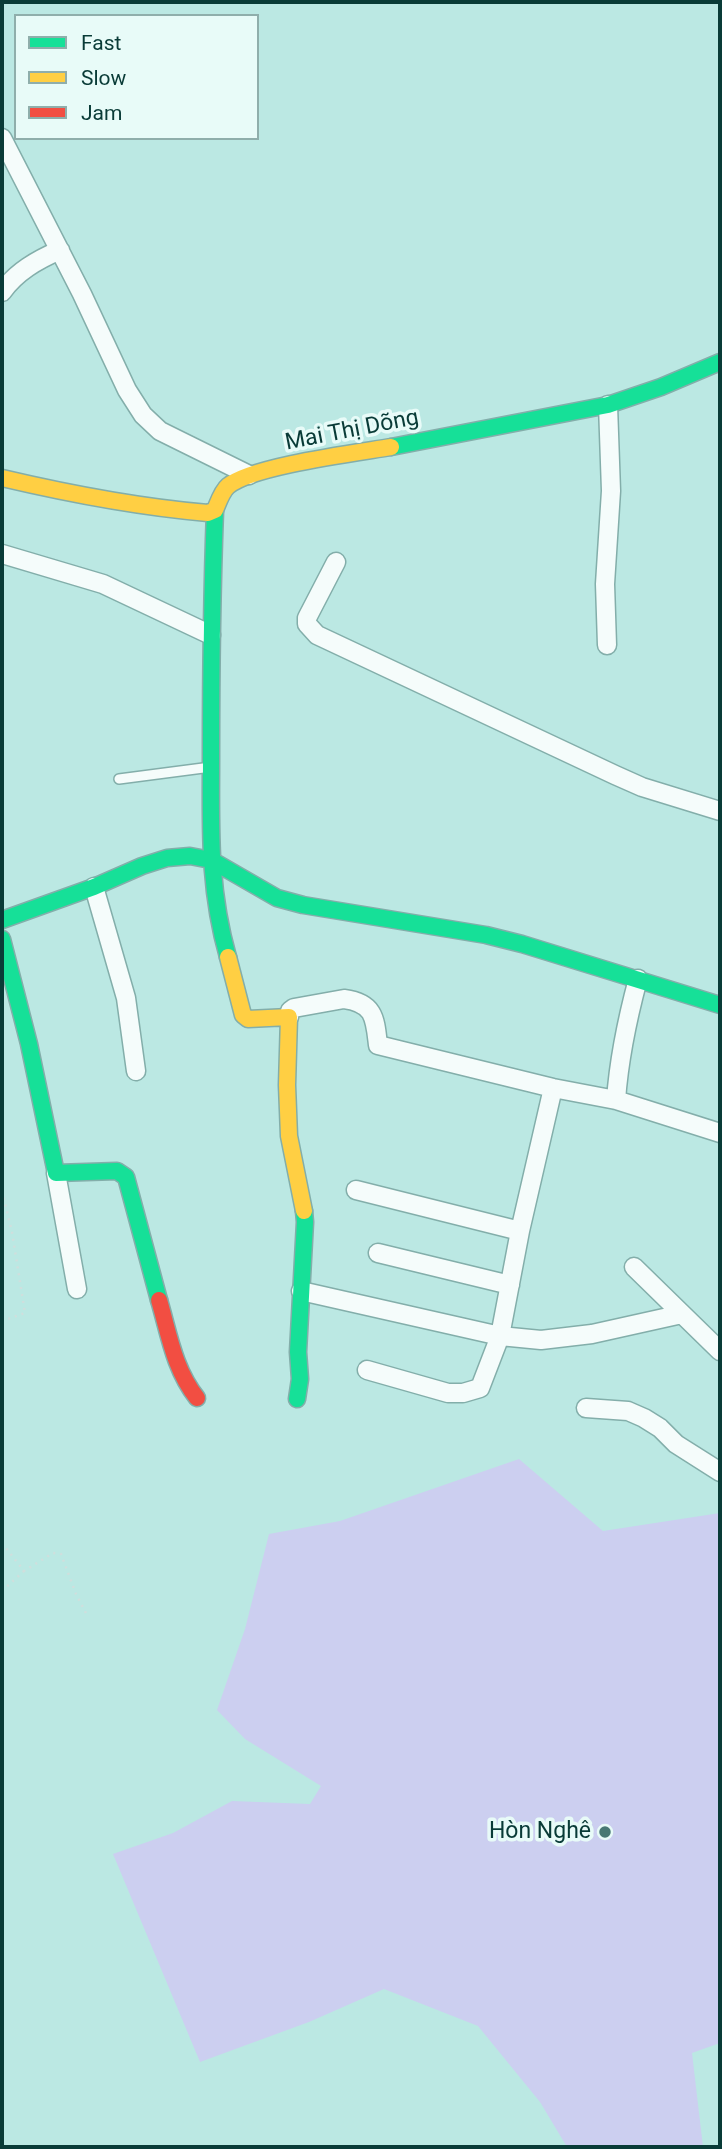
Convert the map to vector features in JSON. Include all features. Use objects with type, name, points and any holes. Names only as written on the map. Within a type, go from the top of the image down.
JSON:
[{"type":"street","points":[[2,138],[60,250],[127,390],[143,415],[160,431],[249,475]]},
{"type":"street","points":[[2,292],[9,282],[27,267],[60,250]]},
{"type":"street","name":"Mai Thị Dõng","points":[[215,510],[226,487],[249,475],[608,405],[661,387],[720,362]]},
{"type":"street","points":[[607,645],[606,584],[611,491],[608,405]]},
{"type":"street","points":[[2,478],[158,509],[199,513],[215,510],[211,635],[211,860],[219,923],[243,1015],[248,1019],[289,1017]]},
{"type":"street","points":[[2,554],[103,584],[211,635]]},
{"type":"street","points":[[336,562],[307,618],[307,624],[317,635],[642,787],[720,811]]},
{"type":"street","points":[[2,920],[94,887],[142,866],[167,858],[190,856],[211,860],[277,898],[316,908],[486,935],[553,952],[720,1005]]},
{"type":"street","points":[[94,887],[126,998],[136,1071]]},
{"type":"street","points":[[2,939],[29,1044],[57,1173],[77,1289]]},
{"type":"street","points":[[616,1100],[618,1064],[638,979]]},
{"type":"street","points":[[297,1399],[305,1222],[291,1154],[286,1105],[289,1017],[294,1008],[350,999],[366,1007],[375,1018],[378,1045],[553,1088],[616,1100],[720,1133]]},
{"type":"street","points":[[367,1370],[447,1393],[463,1393],[480,1388],[500,1336],[520,1231],[553,1088]]},
{"type":"street","points":[[57,1173],[117,1171],[126,1177],[177,1365],[186,1384],[197,1398]]},
{"type":"street","points":[[356,1189],[520,1231]]},
{"type":"street","points":[[378,1253],[510,1285]]},
{"type":"street","points":[[634,1267],[720,1351]]},
{"type":"street","points":[[301,1290],[500,1336],[541,1340],[568,1338],[682,1314]]},
{"type":"street","points":[[586,1408],[628,1411],[644,1418],[660,1427],[676,1444],[720,1472]]},
{"type":"lane","points":[[119,779],[212,766]]},
{"type":"path","points":[[2,1192],[26,1313],[2,1321]]},
{"type":"path","points":[[2,1543],[24,1571]]},
{"type":"path","points":[[2,1591],[24,1571],[52,1553],[61,1554],[88,1617]]},
{"type":"shaded area","points":[[519,1459],[603,1531],[720,1513],[720,2043],[692,2053],[703,2147],[567,2147],[540,2102],[478,2026],[384,1989],[309,2022],[200,2062],[113,1854],[173,1833],[232,1801],[310,1804],[321,1786],[245,1739],[217,1710],[245,1629],[269,1534],[340,1521]]},
{"type":"traffic: fast","points":[[391,447],[608,405],[661,387],[720,362]]},
{"type":"traffic: fast","points":[[215,510],[211,832],[217,906],[228,957]]},
{"type":"traffic: fast","points":[[2,920],[94,887],[142,866],[167,858],[190,856],[211,860],[277,898],[303,905],[486,935],[720,1005]]},
{"type":"traffic: fast","points":[[2,939],[29,1044],[56,1173],[117,1171],[126,1177],[159,1300]]},
{"type":"traffic: fast","points":[[297,1399],[300,1379],[298,1352],[304,1211]]},
{"type":"traffic: slow","points":[[2,478],[104,499],[208,513],[215,510],[228,486],[259,472],[305,461],[391,447]]},
{"type":"traffic: slow","points":[[228,957],[243,1015],[248,1019],[289,1017],[289,1136],[304,1211]]},
{"type":"traffic: jam","points":[[159,1300],[178,1363],[197,1398]]},
{"type":"place","name":"Hòn Nghê","points":[[605,1832]]}]
